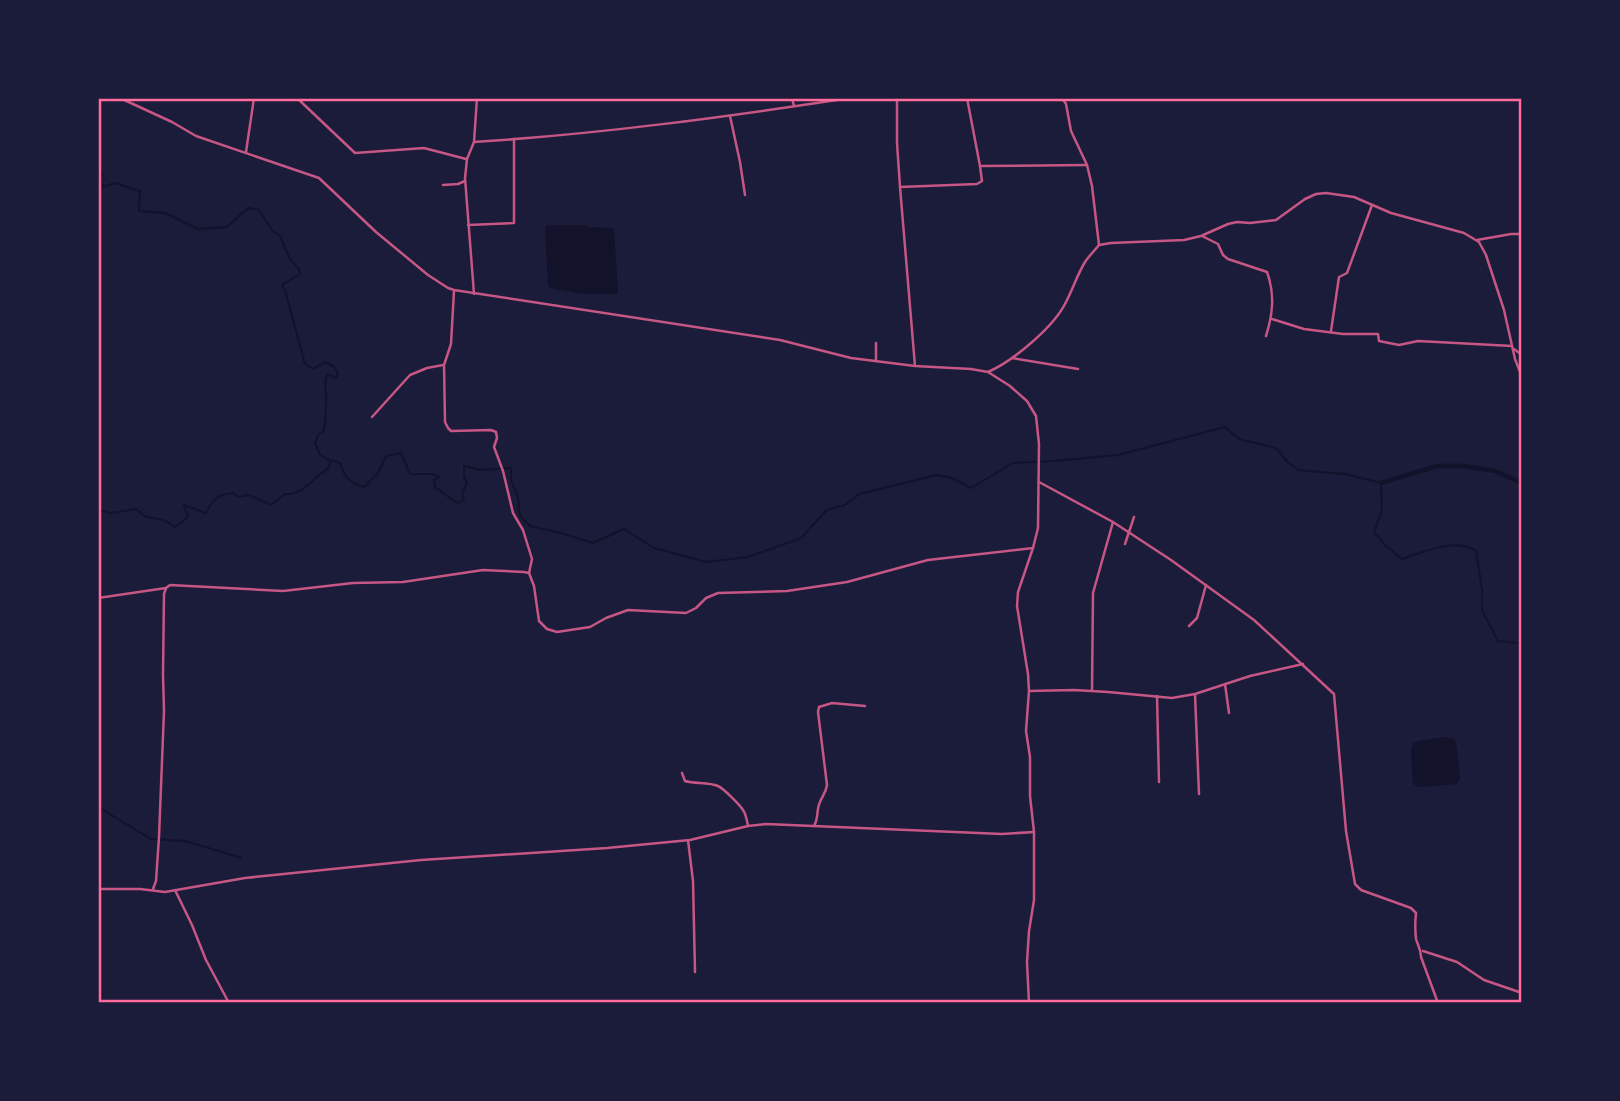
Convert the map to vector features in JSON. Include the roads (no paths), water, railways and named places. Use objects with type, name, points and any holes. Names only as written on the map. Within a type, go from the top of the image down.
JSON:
[{"type":"street","points":[[120,98],[196,136],[318,178],[376,232],[448,288],[780,341],[851,358],[988,372],[1027,401],[1036,416],[1040,444],[1039,514],[1033,548],[1018,592],[1017,606],[1028,674],[1026,731],[1034,832],[1034,900],[1027,962],[1029,1003]]},
{"type":"street","points":[[246,152],[254,98]]},
{"type":"street","points":[[297,98],[355,153],[424,148],[467,159]]},
{"type":"street","points":[[474,294],[466,181],[467,159],[474,142],[477,98]]},
{"type":"street","points":[[792,98],[794,106]]},
{"type":"street","points":[[474,142],[730,116],[850,98]]},
{"type":"street","points":[[897,98],[897,143],[915,366]]},
{"type":"street","points":[[900,187],[977,184],[982,181],[967,98]]},
{"type":"street","points":[[1062,98],[1072,131],[1087,165],[1099,245]]},
{"type":"street","points":[[1066,104],[1067,98]]},
{"type":"street","points":[[730,116],[744,195]]},
{"type":"street","points":[[468,225],[513,223],[514,139]]},
{"type":"street","points":[[980,166],[1087,165]]},
{"type":"street","points":[[443,185],[466,181]]},
{"type":"street","points":[[988,372],[1031,344],[1054,320],[1086,262],[1099,245],[1184,240],[1228,224],[1276,219],[1316,194],[1344,195],[1391,213],[1464,233],[1477,240],[1490,267],[1522,377]]},
{"type":"street","points":[[1331,332],[1339,277],[1348,273],[1372,205]]},
{"type":"street","points":[[1477,240],[1522,234]]},
{"type":"street","points":[[1201,236],[1218,244],[1228,259],[1267,272],[1271,287],[1272,319],[1266,336]]},
{"type":"street","points":[[454,290],[451,344],[444,365],[444,418],[448,428],[453,431],[496,432],[494,447],[502,464],[513,513],[523,530],[532,559],[529,573],[534,586],[539,621],[547,629],[557,632],[590,627],[628,610],[686,613],[706,598],[718,593],[787,591],[846,582],[928,560],[1033,548]]},
{"type":"street","points":[[1272,319],[1304,329],[1343,334],[1378,334],[1379,341],[1399,345],[1418,341],[1513,348],[1522,355]]},
{"type":"street","points":[[876,343],[876,361]]},
{"type":"street","points":[[1010,357],[1078,369]]},
{"type":"street","points":[[372,417],[410,376],[427,368],[444,365]]},
{"type":"street","points":[[1039,482],[1113,522],[1163,554],[1254,620],[1334,694],[1346,831],[1355,884],[1361,890],[1411,908],[1416,913],[1417,941],[1438,1003]]},
{"type":"street","points":[[1125,544],[1134,517]]},
{"type":"street","points":[[1092,691],[1093,593],[1113,522]]},
{"type":"street","points":[[98,598],[166,588],[170,585],[283,591],[353,583],[403,582],[483,570],[529,573]]},
{"type":"street","points":[[1189,626],[1197,618],[1206,585]]},
{"type":"street","points":[[153,890],[159,839],[166,588]]},
{"type":"street","points":[[1029,691],[1092,691],[1172,698],[1303,664]]},
{"type":"street","points":[[1225,684],[1228,713]]},
{"type":"street","points":[[1195,694],[1199,794]]},
{"type":"street","points":[[1157,696],[1159,782]]},
{"type":"street","points":[[814,825],[819,804],[827,790],[819,707],[832,703],[865,706]]},
{"type":"street","points":[[682,773],[685,781],[689,783],[719,786],[724,790],[742,808],[748,826]]},
{"type":"street","points":[[98,889],[140,888],[165,892],[245,878],[394,863],[688,840],[766,824],[1002,834],[1034,832]]},
{"type":"street","points":[[688,840],[695,972]]},
{"type":"street","points":[[175,890],[206,960],[229,1003]]},
{"type":"street","points":[[1422,951],[1457,962],[1484,980],[1522,993]]},
{"type":"waterway","points":[[98,172],[102,174],[99,177],[103,187],[115,183],[140,191],[139,211],[165,213],[198,229],[227,227],[248,208],[259,210],[272,230],[280,236],[300,274],[282,285],[305,364],[313,369],[325,362],[333,366],[338,374],[336,378],[327,374],[324,431],[318,435],[315,443],[320,455],[329,460]]},
{"type":"waterway","points":[[98,510],[111,513],[136,509],[146,517],[164,520],[175,527],[188,517],[184,505],[206,513],[216,498],[223,495],[249,495],[271,505],[285,494],[292,494],[303,488],[328,469],[331,460],[340,463],[351,482],[364,487],[378,473],[386,456],[401,453],[410,474],[432,474],[440,477],[434,480],[435,487],[457,503],[464,500],[462,493],[467,483],[464,466],[481,470],[511,468],[511,480],[518,498],[520,516],[530,526],[593,543],[624,529],[654,548],[706,562],[748,557],[801,538],[827,510],[845,505],[859,494],[937,475],[952,478],[971,488],[1013,463],[1118,455],[1225,427],[1239,439],[1276,448],[1298,470],[1345,474],[1381,483],[1382,510],[1374,532],[1402,559],[1449,546],[1459,545],[1476,551],[1482,610],[1498,641],[1519,643],[1522,647]]},
{"type":"waterway","points":[[1381,483],[1437,466],[1464,466],[1495,471],[1522,483]]},
{"type":"waterway","points":[[98,807],[151,839],[185,841],[242,858]]}]
